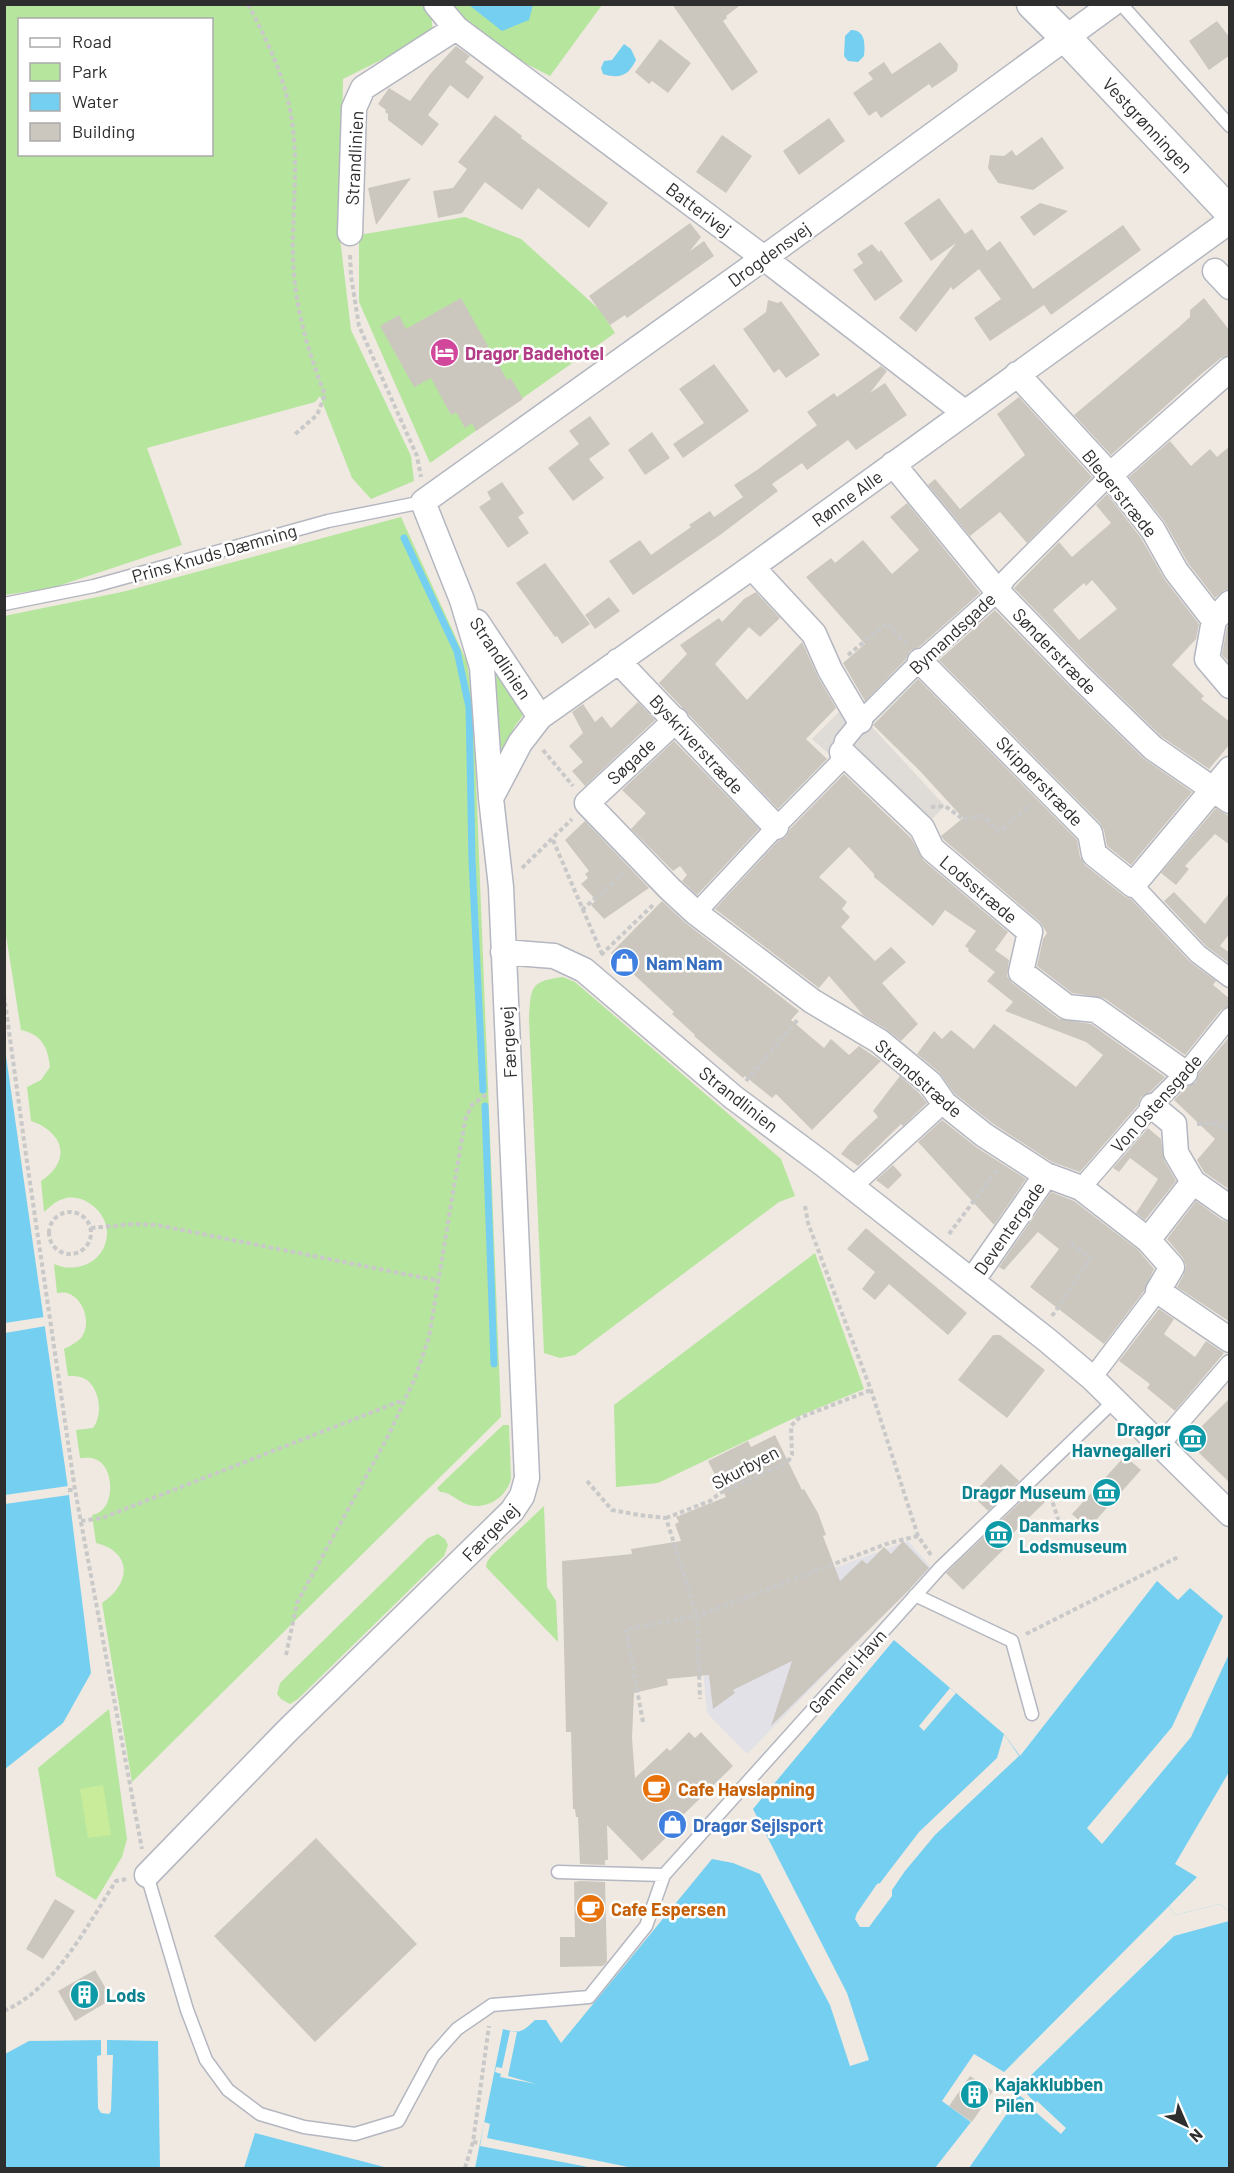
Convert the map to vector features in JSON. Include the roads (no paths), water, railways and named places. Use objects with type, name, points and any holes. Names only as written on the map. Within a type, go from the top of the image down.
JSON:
[{"type":"street","name":"Batterivej","points":[[436,4],[456,28],[764,258],[964,412]]},
{"type":"street","name":"Vestgrønningen","points":[[1032,4],[1230,212]]},
{"type":"street","name":"Vestgrønningen","points":[[1044,4],[1066,38]]},
{"type":"street","name":"Drogdensvej","points":[[423,502],[764,258],[1112,4]]},
{"type":"street","name":"Strandlinien","points":[[350,233],[354,108],[363,88],[456,28]]},
{"type":"street","name":"Rønne Alle","points":[[491,798],[520,744],[534,725],[618,661],[752,567],[1230,221]]},
{"type":"street","name":"Bymandsgade","points":[[696,913],[839,763],[844,741],[860,721],[920,661],[998,592],[1006,579],[1110,476],[1230,369]]},
{"type":"street","name":"Blegerstræde","points":[[1017,374],[1110,476],[1153,530],[1176,571],[1222,612]]},
{"type":"street","name":"Sønderstræde","points":[[893,464],[998,592],[1078,675],[1153,748],[1221,796]]},
{"type":"street","name":"Strandlinien","points":[[423,502],[462,600],[482,667],[491,798],[501,887],[503,952],[554,956],[584,970],[733,1097],[936,1252],[1092,1378],[1230,1514]]},
{"type":"street","points":[[752,567],[813,634],[830,670],[860,721]]},
{"type":"street","name":"Strandlinien","points":[[462,600],[534,725]]},
{"type":"street","points":[[1222,612],[1207,659],[1230,686]]},
{"type":"street","name":"Byskriverstræde","points":[[618,661],[776,827]]},
{"type":"street","name":"Skipperstræde","points":[[920,661],[1090,833],[1094,854],[1133,885],[1198,954],[1230,978]]},
{"type":"street","name":"Søgade","points":[[587,803],[676,720]]},
{"type":"street","name":"Lodsstræde","points":[[842,752],[922,828],[932,849],[1030,932],[1021,972],[1067,1007],[1096,1011],[1185,1073]]},
{"type":"street","points":[[1133,885],[1221,796],[1230,769]]},
{"type":"street","name":"Strandstræde","points":[[587,803],[696,913],[812,1001],[879,1041],[930,1083],[944,1103],[1010,1153],[1046,1175],[1081,1188],[1148,1240],[1172,1267],[1158,1291]]},
{"type":"street","name":"Færgevej","points":[[147,1875],[286,1732],[518,1504],[527,1478],[511,1086],[503,952]]},
{"type":"street","name":"Von Ostensgade","points":[[1081,1188],[1152,1106],[1185,1073],[1230,1017]]},
{"type":"street","points":[[852,1187],[944,1103]]},
{"type":"street","points":[[1152,1106],[1174,1124],[1176,1153],[1193,1182],[1230,1208]]},
{"type":"street","name":"Deventergade","points":[[972,1281],[1046,1175]]},
{"type":"street","points":[[1148,1240],[1193,1182]]},
{"type":"street","points":[[1092,1378],[1158,1291],[1230,1340]]},
{"type":"street","points":[[1160,1446],[1230,1364]]},
{"type":"lane","points":[[1120,4],[1230,126]]},
{"type":"lane","name":"Prins Knuds Dæmning","points":[[4,604],[94,586],[327,521],[423,502]]},
{"type":"lane","name":"Gammel Havn","points":[[664,1875],[940,1568],[1114,1400]]},
{"type":"lane","points":[[915,1595],[1012,1641],[1032,1714]]},
{"type":"lane","points":[[147,1875],[188,2010],[206,2060],[228,2090],[260,2114],[304,2127],[355,2134],[398,2121],[433,2056],[457,2030],[492,2005],[589,1997],[646,1926],[664,1875],[558,1872]]},
{"type":"water","points":[[469,5],[533,5],[529,20],[502,31]]},
{"type":"water","points":[[851,30],[860,33],[864,39],[864,56],[858,62],[848,61],[844,56],[845,36]]},
{"type":"water","points":[[624,44],[631,49],[636,60],[633,65],[623,75],[603,74],[601,68],[604,61],[612,60]]},
{"type":"water","points":[[4,1042],[69,1495],[91,1673],[63,1723],[5,1769]]},
{"type":"water","points":[[1157,1581],[1178,1600],[1190,1588],[1223,1616],[1172,1727],[1087,1828],[1102,1844],[1191,1737],[1229,1654],[1229,1772],[1175,1864],[1197,1877],[1169,1906],[1175,1915],[1220,1904],[1229,1912],[1229,2168],[475,2168],[503,2029],[521,2031],[535,2020],[546,2020],[561,2043],[712,1859],[733,1863],[760,1874],[830,2005],[850,2066],[869,2060],[847,1993],[753,1809],[894,1640],[1004,1734],[1020,1756]]},
{"type":"water","points":[[29,2041],[158,2041],[160,2168],[5,2168],[5,2054]]},
{"type":"water","points":[[255,2133],[388,2168],[244,2168]]},
{"type":"waterway","points":[[404,538],[457,651],[469,707],[472,860],[483,1090]]},
{"type":"waterway","points":[[485,1106],[494,1364]]},
{"type":"place","name":"Dragør Badehotel","points":[[444,353]]},
{"type":"place","name":"Nam Nam","points":[[625,963]]},
{"type":"place","name":"Dragør Havnegalleri","points":[[1192,1439]]},
{"type":"place","name":"Dragør Museum","points":[[1107,1492]]},
{"type":"place","name":"Danmarks Lodsmuseum","points":[[998,1535]]},
{"type":"place","name":"Cafe Havslapning","points":[[657,1789]]},
{"type":"place","name":"Dragør Sejlsport","points":[[672,1825]]},
{"type":"place","name":"Cafe Espersen","points":[[590,1909]]},
{"type":"place","name":"Lods","points":[[85,1995]]},
{"type":"place","name":"Kajakklubben Pilen","points":[[974,2094]]}]
